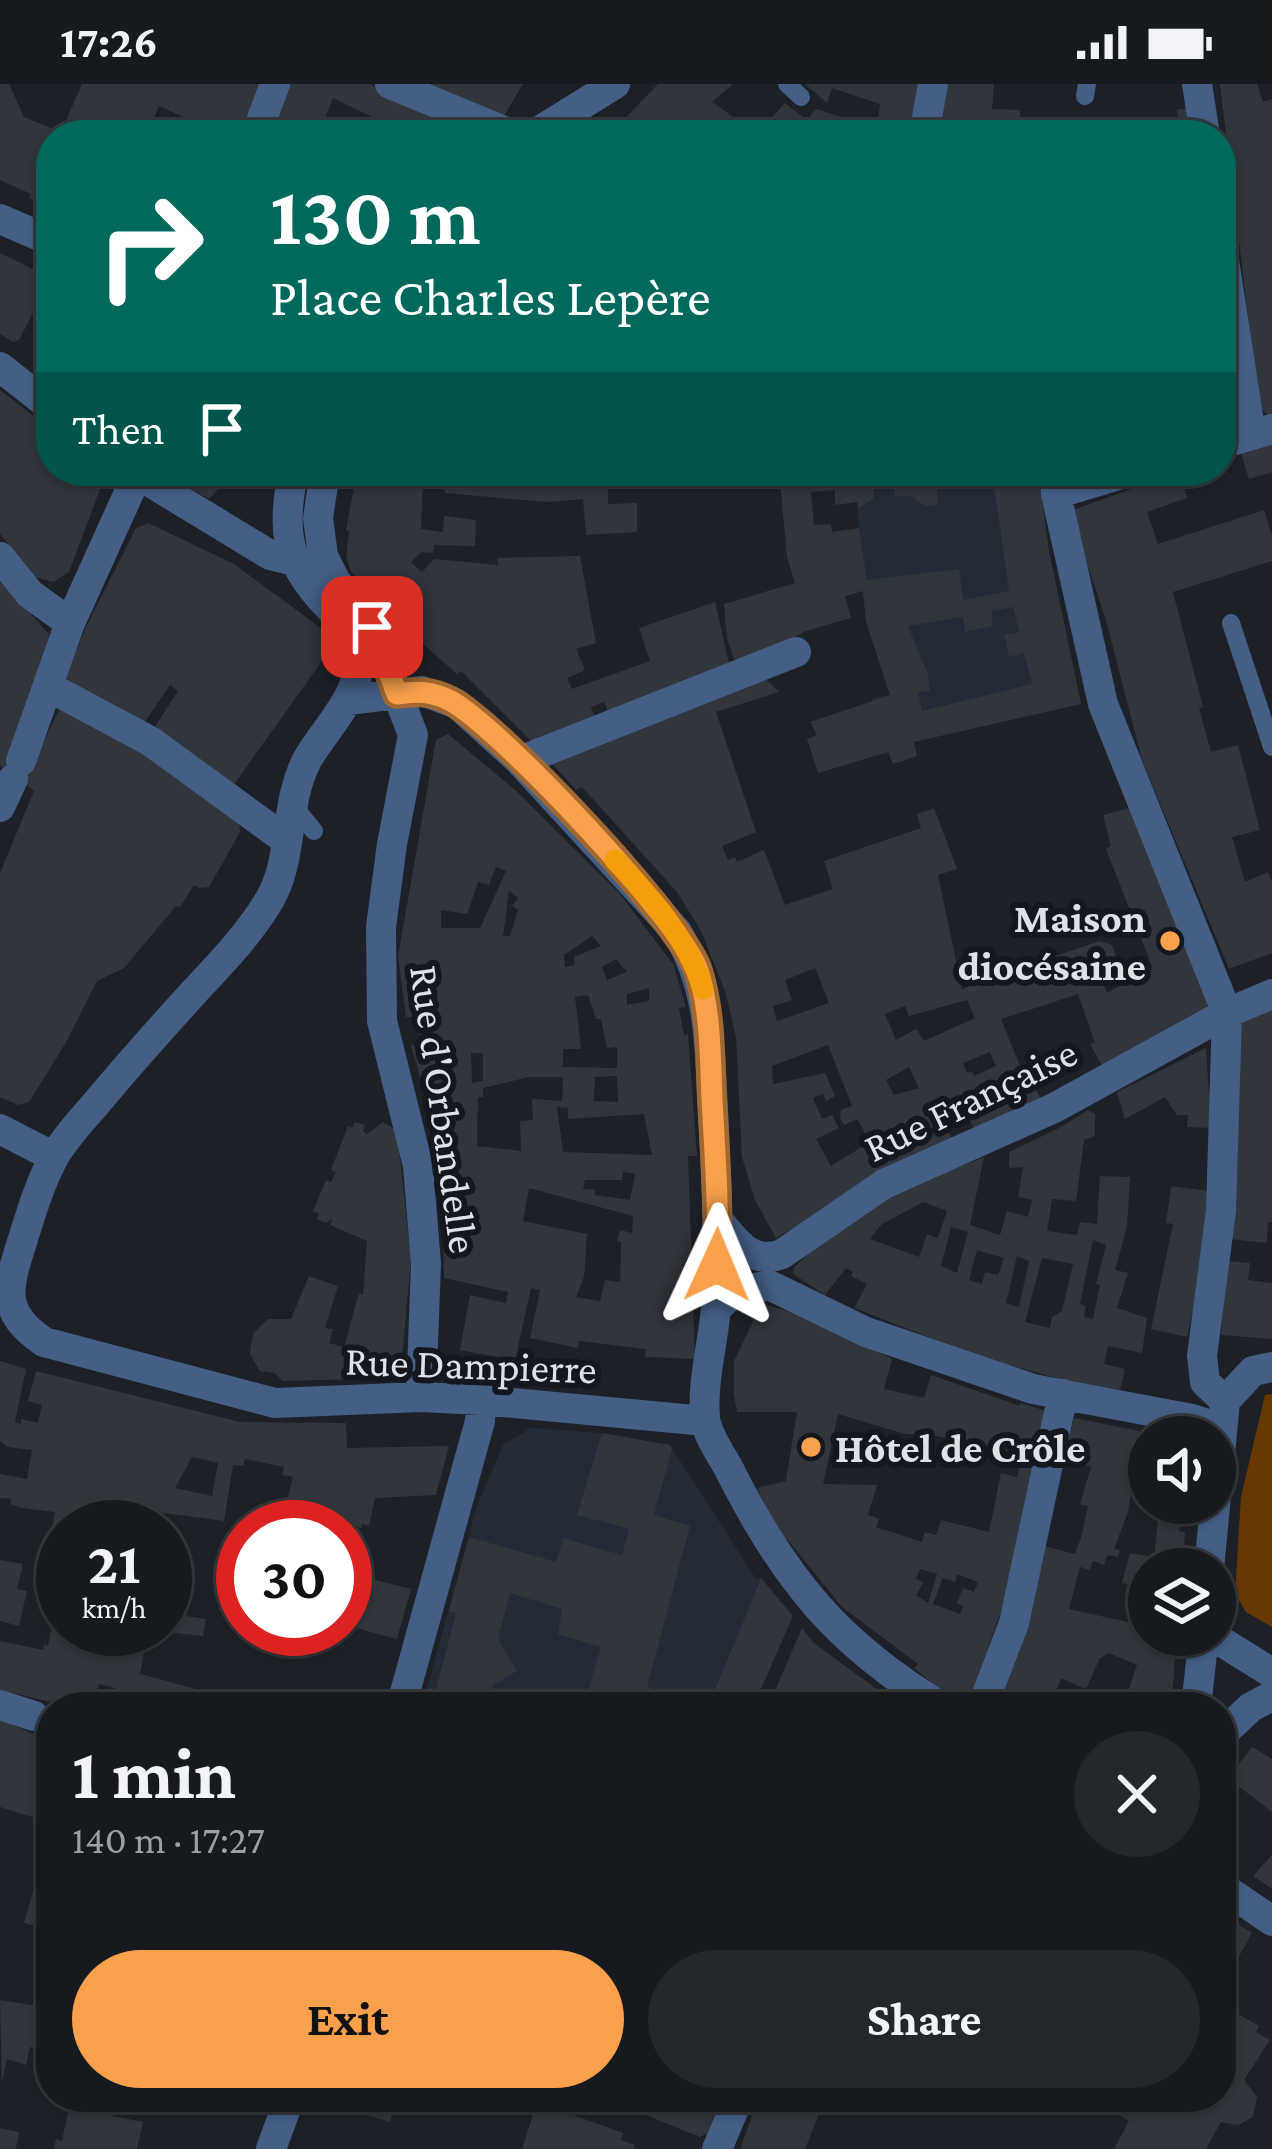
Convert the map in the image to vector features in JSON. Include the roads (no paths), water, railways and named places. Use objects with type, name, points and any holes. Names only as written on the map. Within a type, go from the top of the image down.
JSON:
[{"type":"street","points":[[262,120],[275,84]]},
{"type":"street","points":[[390,84],[478,120]]},
{"type":"street","points":[[557,120],[615,84]]},
{"type":"street","points":[[927,120],[933,84]]},
{"type":"street","points":[[1197,84],[1203,120]]},
{"type":"street","points":[[0,219],[36,235]]},
{"type":"street","points":[[1236,350],[1248,436]]},
{"type":"street","points":[[0,367],[36,395]]},
{"type":"street","points":[[8,785],[129,486]]},
{"type":"street","points":[[156,486],[270,555],[293,561]]},
{"type":"street","points":[[4,1294],[54,1157],[248,931],[271,897],[300,836],[291,803],[307,760],[343,707],[359,652],[353,636],[293,561],[286,537],[290,486]]},
{"type":"street","name":"Rue d'Orbandelle","points":[[323,486],[318,518],[323,556],[335,580],[372,627],[413,735],[381,927],[382,1021],[418,1166],[426,1264],[421,1397]]},
{"type":"street","points":[[1057,486],[1103,704],[1227,1013],[1221,1211],[1202,1356],[1205,1382],[1223,1415]]},
{"type":"street","points":[[0,557],[30,594],[70,623]]},
{"type":"street","points":[[520,761],[796,652]]},
{"type":"street","points":[[49,687],[150,741],[300,836]]},
{"type":"street","points":[[343,707],[422,691],[457,704],[520,761],[658,907],[695,964],[705,994],[719,1221],[716,1309],[704,1420],[761,1532],[793,1580],[851,1640],[911,1692]]},
{"type":"street","points":[[343,707],[386,721],[411,746]]},
{"type":"street","name":"Rue Française","points":[[719,1221],[755,1257],[782,1254],[884,1184],[1054,1108],[1227,1013],[1272,994]]},
{"type":"street","points":[[0,1129],[54,1157]]},
{"type":"street","points":[[716,1309],[733,1293],[769,1285],[866,1332],[1033,1389],[1192,1419],[1223,1415]]},
{"type":"street","name":"Rue Dampierre","points":[[4,1294],[13,1316],[44,1342],[275,1403],[421,1397],[704,1420]]},
{"type":"street","points":[[1211,1548],[1223,1415],[1253,1371],[1272,1367]]},
{"type":"street","points":[[988,1692],[1013,1623],[1063,1394]]},
{"type":"street","points":[[405,1692],[480,1421],[481,1400]]},
{"type":"street","points":[[1236,1652],[1272,1672]]},
{"type":"street","points":[[1198,1692],[1204,1656]]},
{"type":"street","points":[[1236,1721],[1272,1696]]},
{"type":"street","points":[[0,1705],[34,1716]]},
{"type":"street","points":[[1236,1896],[1272,1921]]},
{"type":"street","points":[[271,2149],[285,2112]]},
{"type":"street","points":[[717,2149],[733,2112]]},
{"type":"lane","points":[[1231,623],[1272,747]]},
{"type":"place","name":"Maison diocésaine","points":[[1170,941]]},
{"type":"place","name":"Hôtel de Crôle","points":[[811,1447]]}]
